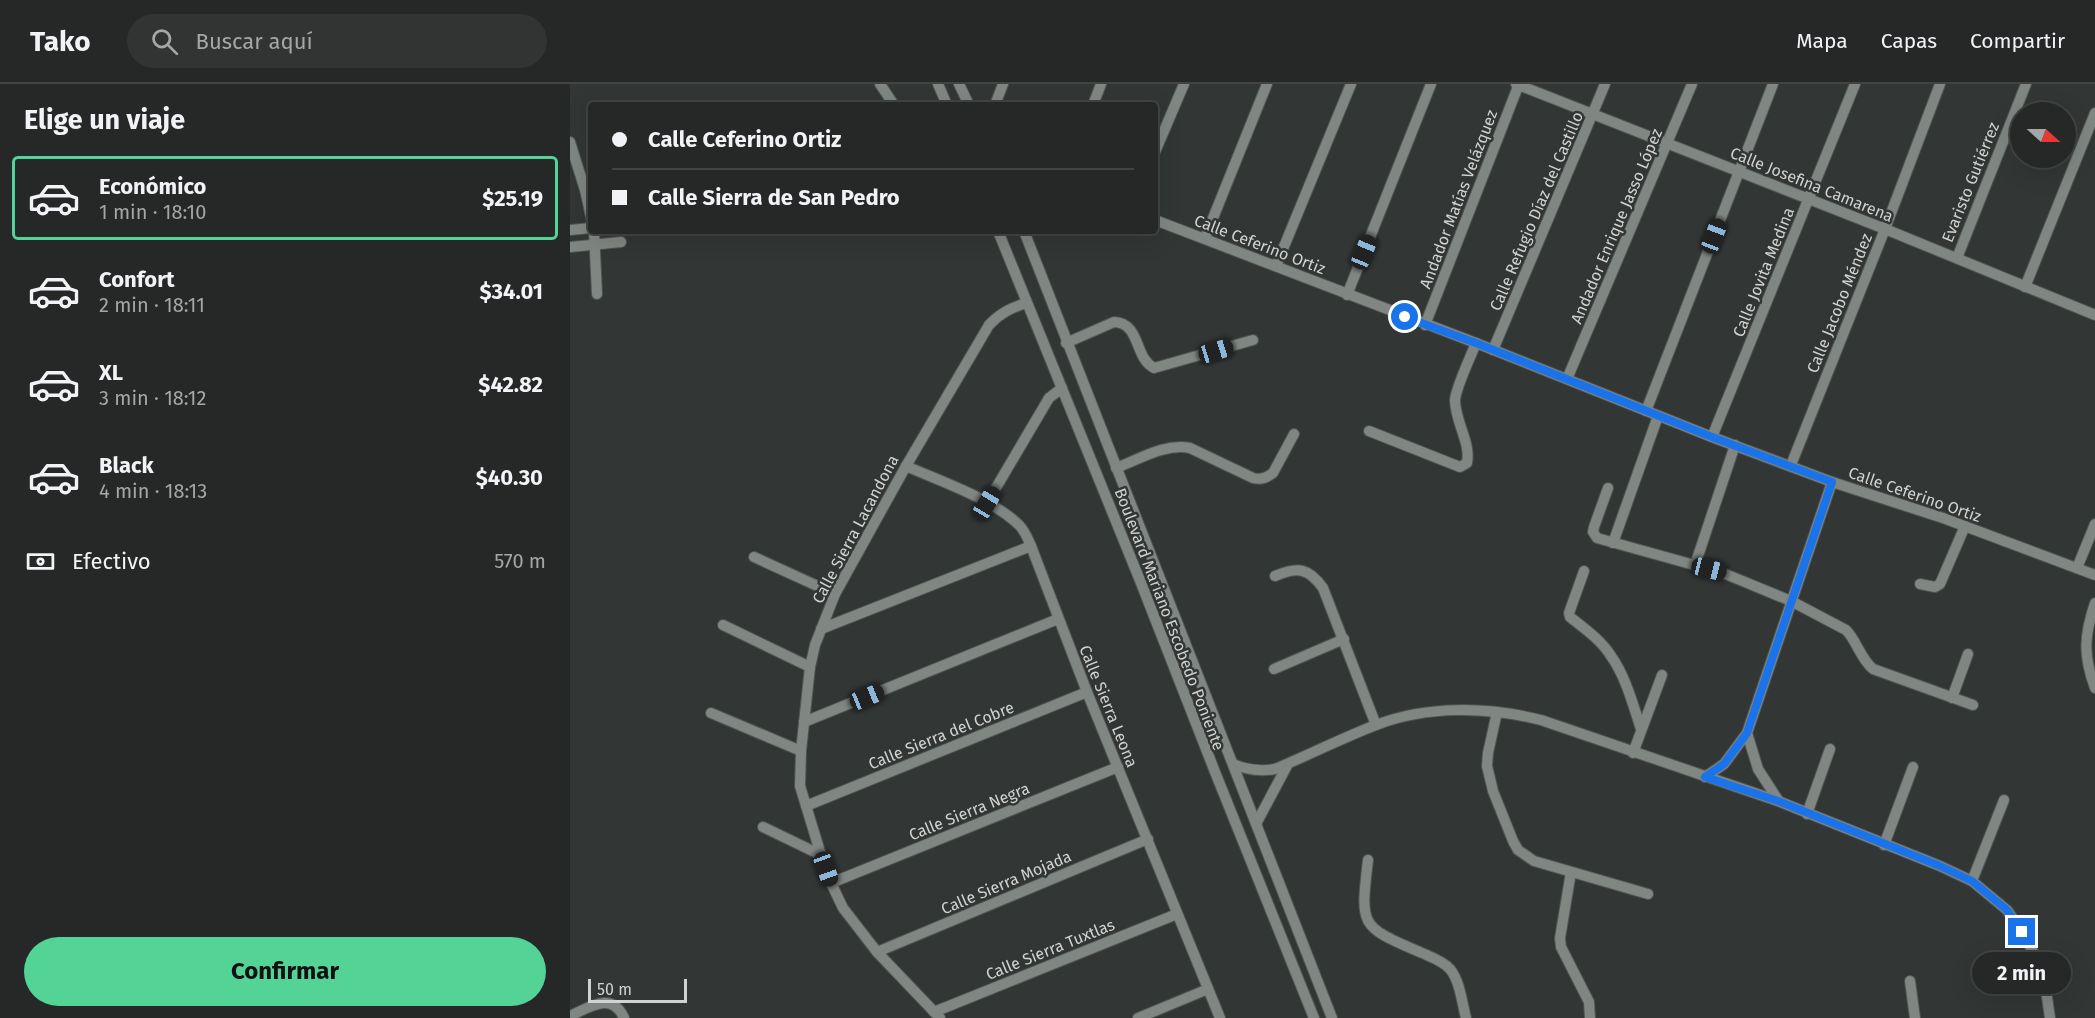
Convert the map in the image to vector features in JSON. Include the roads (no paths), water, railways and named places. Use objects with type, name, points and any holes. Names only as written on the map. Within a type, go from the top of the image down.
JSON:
[{"type":"street","points":[[880,84],[892,102]]},
{"type":"street","points":[[938,84],[946,102]]},
{"type":"street","points":[[959,84],[968,102]]},
{"type":"street","points":[[996,102],[1003,84]]},
{"type":"street","points":[[1094,102],[1101,84]]},
{"type":"street","points":[[1158,145],[1184,84]]},
{"type":"street","points":[[1205,238],[1267,84]]},
{"type":"street","points":[[1276,266],[1351,84]]},
{"type":"street","points":[[1347,295],[1431,84]]},
{"type":"street","name":"Calle Josefina Camarena","points":[[1518,84],[1885,229],[2094,315]]},
{"type":"street","name":"Andador Matías Velázquez","points":[[1425,325],[1518,84]]},
{"type":"street","name":"Calle Refugio Díaz del Castillo","points":[[1493,350],[1605,84]]},
{"type":"street","name":"Andador Enrique Jasso López","points":[[1567,379],[1692,84]]},
{"type":"street","points":[[1646,411],[1773,84]]},
{"type":"street","name":"Calle Jovita Medina","points":[[1712,437],[1855,84]]},
{"type":"street","name":"Calle Jacobo Méndez","points":[[1791,465],[1940,84]]},
{"type":"street","name":"Evaristo Gutiérrez","points":[[1957,258],[2026,84]]},
{"type":"street","points":[[2025,287],[2095,113]]},
{"type":"street","points":[[570,142],[588,204]]},
{"type":"street","name":"Calle Ceferino Ortiz","points":[[1158,221],[1476,343],[1712,437],[1832,482],[1965,526],[2095,576]]},
{"type":"street","points":[[570,230],[588,230]]},
{"type":"street","points":[[593,234],[596,244],[597,294]]},
{"type":"street","name":"Boulevard Mariano Escobedo Poniente","points":[[999,234],[1314,1018]]},
{"type":"street","name":"Boulevard Mariano Escobedo Poniente","points":[[1026,234],[1066,343],[1332,1018]]},
{"type":"street","points":[[570,247],[621,242]]},
{"type":"street","name":"Calle Sierra Lacandona","points":[[937,1015],[877,952],[843,908],[831,883],[800,786],[801,751],[810,667],[821,629],[835,594],[906,466],[989,325],[1008,309],[1026,303]]},
{"type":"street","points":[[1066,343],[1114,322],[1122,322],[1132,331],[1145,360],[1154,368],[1253,340]]},
{"type":"street","points":[[1369,431],[1460,467],[1467,463],[1469,454],[1456,410],[1455,398],[1476,343]]},
{"type":"street","points":[[987,503],[1049,398],[1062,388]]},
{"type":"street","points":[[1613,543],[1658,416]]},
{"type":"street","points":[[1116,468],[1167,448],[1180,446],[1190,448],[1253,478],[1260,479],[1273,473],[1294,434]]},
{"type":"street","points":[[1695,566],[1735,445]]},
{"type":"street","name":"Calle Sierra Leona","points":[[906,466],[987,503],[1019,525],[1031,546],[1087,693],[1220,1018]]},
{"type":"street","points":[[1705,777],[1724,764],[1747,733],[1832,482]]},
{"type":"street","points":[[1608,488],[1594,527],[1593,532],[1597,538],[1724,573],[1791,601],[1851,634],[1863,658],[1873,669],[1972,705]]},
{"type":"street","points":[[2077,568],[2095,524]]},
{"type":"street","points":[[1920,584],[1935,587],[1940,584],[1965,526]]},
{"type":"street","points":[[821,629],[1031,546]]},
{"type":"street","points":[[754,557],[835,594]]},
{"type":"street","points":[[1275,576],[1296,570],[1311,574],[1323,588],[1376,725]]},
{"type":"street","points":[[1584,571],[1569,613],[1570,617],[1602,644],[1619,668],[1641,729]]},
{"type":"street","points":[[1141,583],[1159,575]]},
{"type":"street","points":[[2095,603],[2085,639],[2085,656],[2095,688]]},
{"type":"street","points":[[804,722],[1058,619]]},
{"type":"street","points":[[723,625],[810,667]]},
{"type":"street","points":[[1274,669],[1344,639]]},
{"type":"street","points":[[1952,698],[1968,654]]},
{"type":"street","points":[[1633,753],[1662,675]]},
{"type":"street","name":"Calle Sierra del Cobre","points":[[806,806],[1087,693]]},
{"type":"street","points":[[1233,764],[1246,770],[1275,770],[1376,725],[1431,712],[1497,712],[1540,720],[1778,801],[1972,881],[2007,910],[2022,932],[2036,957],[2045,983],[2050,1018]]},
{"type":"street","points":[[1497,712],[1487,766],[1493,791],[1518,850],[1534,861],[1648,894]]},
{"type":"street","points":[[711,713],[801,751]]},
{"type":"street","points":[[1747,733],[1758,770],[1778,801]]},
{"type":"street","points":[[1808,814],[1830,749]]},
{"type":"street","points":[[1256,824],[1288,764]]},
{"type":"street","name":"Calle Sierra Negra","points":[[831,883],[1118,767]]},
{"type":"street","points":[[1884,845],[1913,767]]},
{"type":"street","points":[[1972,881],[2004,800]]},
{"type":"street","points":[[763,827],[821,855]]},
{"type":"street","name":"Calle Sierra Mojada","points":[[877,952],[1148,839]]},
{"type":"street","points":[[1368,860],[1363,909],[1366,918],[1381,935],[1434,959],[1450,970],[1466,1018]]},
{"type":"street","points":[[1571,872],[1560,938],[1562,947],[1589,1002],[1590,1018]]},
{"type":"street","name":"Calle Sierra Tuxtlas","points":[[937,1015],[1177,914]]},
{"type":"street","points":[[1910,981],[1914,1018]]},
{"type":"street","points":[[1138,1018],[1208,989]]},
{"type":"street","points":[[570,1016],[600,1003],[614,1004],[622,1014]]}]
